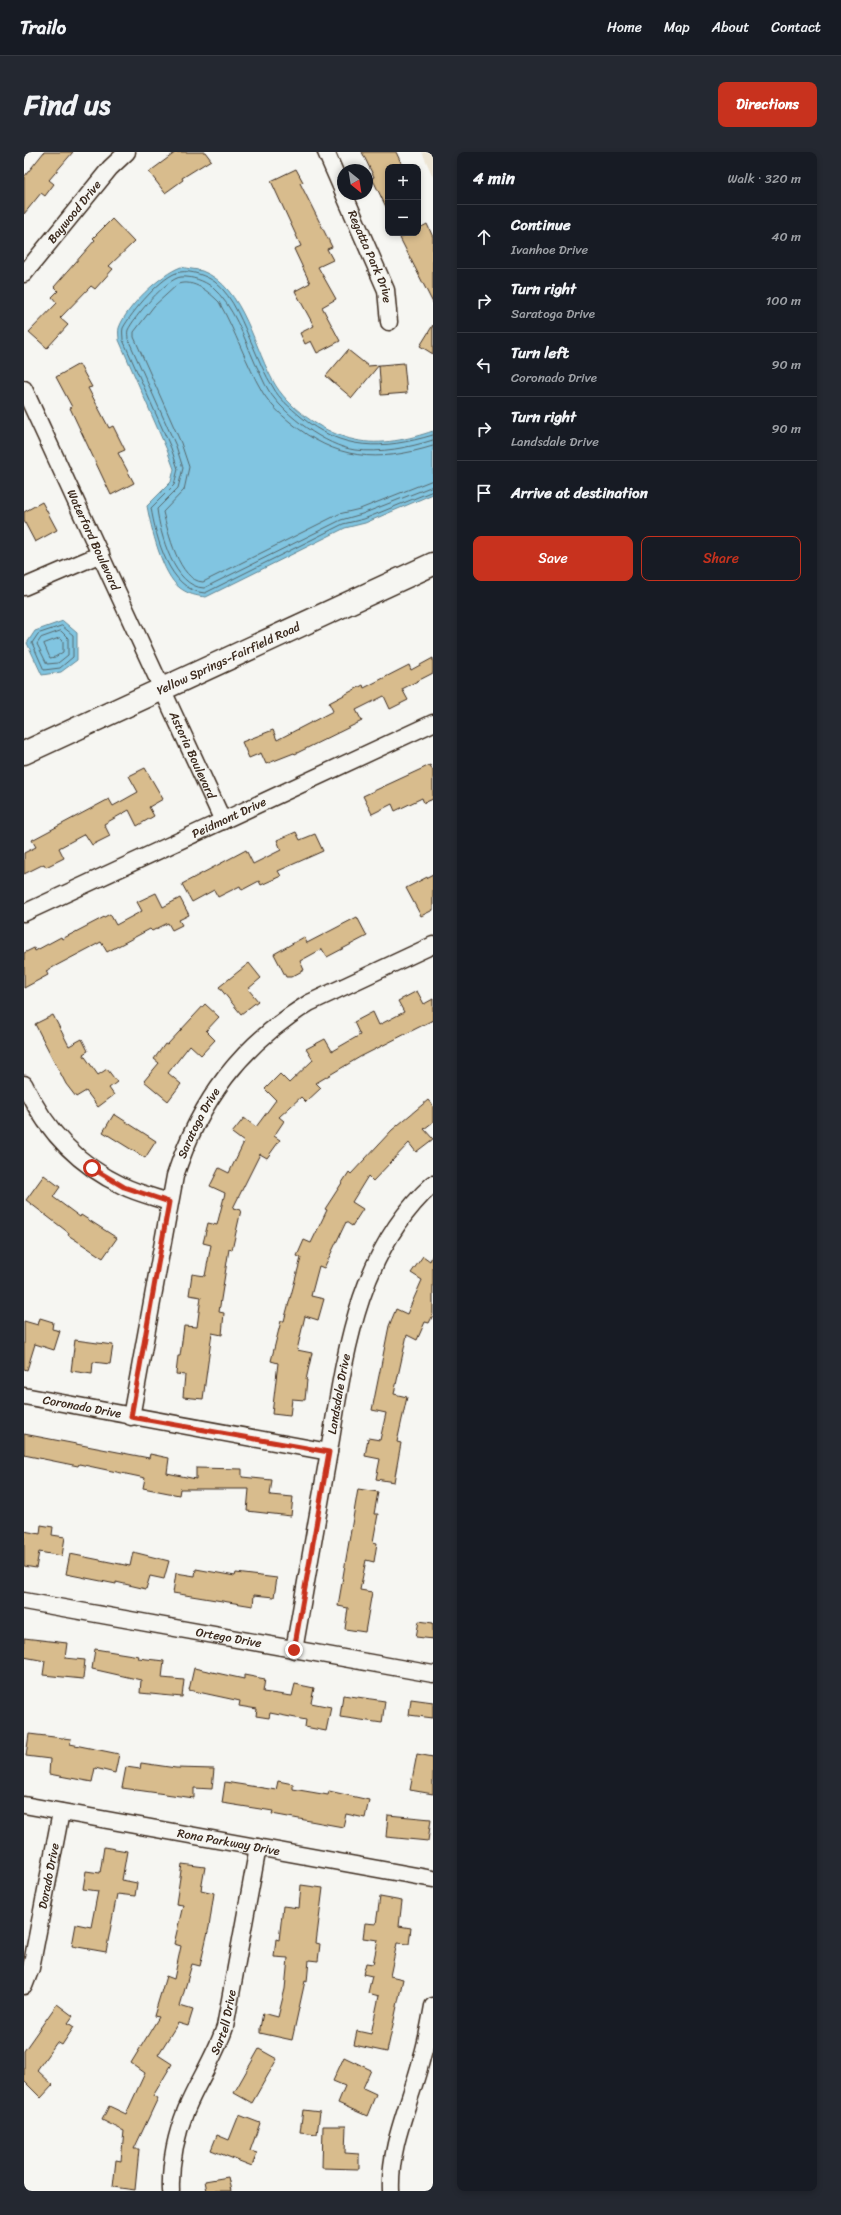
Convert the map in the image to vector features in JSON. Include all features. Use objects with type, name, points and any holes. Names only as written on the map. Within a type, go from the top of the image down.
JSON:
[{"type":"main road","name":"Yellow Springs-Fairfield Road","points":[[24,754],[433,564]]},
{"type":"street","name":"Baywood Drive","points":[[24,274],[110,168],[127,152]]},
{"type":"street","name":"Regatta Park Drive","points":[[326,152],[337,177]]},
{"type":"street","name":"Regatta Park Drive","points":[[347,200],[386,290],[389,322]]},
{"type":"street","name":"Waterford Boulevard","points":[[24,389],[163,690]]},
{"type":"street","points":[[24,587],[101,554]]},
{"type":"street","name":"Astoria Boulevard","points":[[163,690],[223,821]]},
{"type":"street","name":"Peidmont Drive","points":[[24,913],[433,723]]},
{"type":"street","name":"Saratoga Drive","points":[[131,1417],[169,1202],[175,1176],[194,1125],[213,1092],[242,1055],[272,1028],[309,1003],[433,945]]},
{"type":"street","points":[[24,1084],[42,1116],[65,1146],[78,1157],[106,1178],[124,1187],[169,1202]]},
{"type":"street","name":"Landsdale Drive","points":[[294,1650],[342,1373],[358,1305],[370,1273],[383,1246],[399,1222],[433,1184]]},
{"type":"street","name":"Coronado Drive","points":[[24,1396],[131,1417],[329,1452]]},
{"type":"street","name":"Ortego Drive","points":[[24,1602],[433,1674]]},
{"type":"street","name":"Rona Parkway Drive","points":[[24,1805],[433,1879]]},
{"type":"street","name":"Dorado Drive","points":[[24,1986],[31,1968],[61,1812]]},
{"type":"street","name":"Sartell Drive","points":[[171,2191],[173,2156],[179,2129],[186,2110],[215,2055],[225,2027],[258,1847]]},
{"type":"street","points":[[391,2191],[393,2155],[398,2132],[422,2057],[433,2006]]},
{"type":"shaded area","points":[[422,152],[433,152],[433,177]]},
{"type":"water","points":[[181,267],[202,271],[217,279],[229,291],[239,305],[247,321],[268,372],[276,386],[291,404],[321,427],[344,437],[365,442],[395,441],[415,437],[433,431],[433,494],[365,523],[345,528],[206,597],[186,592],[180,588],[168,573],[158,550],[147,506],[171,482],[174,469],[119,340],[119,328],[136,301],[145,292],[164,277]]},
{"type":"water","points":[[63,621],[77,633],[77,660],[61,672],[42,675],[27,643],[35,631]]},
{"type":"building","points":[[44,152],[73,152],[49,180],[54,184],[45,196],[41,193],[24,214],[24,177]]},
{"type":"building","points":[[176,152],[205,152],[211,160],[182,178],[183,180],[165,193],[149,172]]},
{"type":"building","points":[[362,152],[396,152],[402,164],[385,164],[385,205],[373,180],[373,164],[368,164]]},
{"type":"building","points":[[296,169],[303,182],[300,183],[332,247],[327,249],[333,260],[318,267],[336,299],[322,307],[340,341],[317,353],[311,341],[305,344],[300,333],[314,326],[295,291],[310,283],[294,249],[301,246],[271,181]]},
{"type":"building","points":[[112,219],[134,242],[109,266],[113,269],[95,289],[91,286],[60,318],[68,325],[47,348],[29,332],[57,303],[52,297],[58,291],[54,287],[95,240],[93,238]]},
{"type":"building","points":[[427,224],[433,237],[433,303],[400,238],[404,236],[421,236],[421,227]]},
{"type":"building","points":[[433,325],[433,354],[420,346]]},
{"type":"building","points":[[348,350],[368,366],[379,365],[352,398],[326,376]]},
{"type":"building","points":[[404,363],[407,393],[381,395],[379,365]]},
{"type":"building","points":[[79,364],[92,387],[88,388],[109,428],[113,426],[125,450],[118,453],[134,483],[111,495],[70,408],[72,407],[56,377]]},
{"type":"building","points":[[42,502],[57,530],[35,542],[24,521],[24,512]]},
{"type":"building","points":[[433,658],[433,673],[402,689],[408,700],[390,709],[384,696],[356,710],[362,721],[295,754],[294,753],[266,764],[261,753],[249,758],[242,742],[273,730],[277,740],[333,711],[329,703],[363,685],[364,688],[409,665],[411,670]]},
{"type":"building","points":[[430,765],[433,771],[433,799],[424,803],[422,798],[395,811],[392,804],[372,814],[363,796]]},
{"type":"building","points":[[145,768],[163,799],[149,807],[154,816],[137,826],[129,810],[104,824],[110,836],[92,845],[85,834],[59,848],[64,858],[46,867],[44,864],[24,874],[24,853],[36,847],[32,840],[109,799],[113,806],[138,792],[129,776]]},
{"type":"building","points":[[296,832],[300,840],[315,834],[323,851],[278,871],[281,876],[261,885],[259,881],[242,890],[240,886],[218,897],[214,890],[192,902],[182,884],[246,850],[253,864],[281,850],[277,840]]},
{"type":"building","points":[[433,874],[433,910],[421,916],[406,888]]},
{"type":"building","points":[[156,893],[163,907],[180,898],[189,915],[179,920],[182,925],[172,930],[168,923],[152,931],[150,929],[107,952],[101,942],[46,971],[48,975],[24,988],[24,953],[34,948],[35,951],[61,937],[62,939],[110,914],[116,925],[142,911],[137,902]]},
{"type":"building","points":[[357,917],[367,936],[327,957],[322,949],[300,961],[304,970],[291,977],[286,977],[274,954],[304,937],[307,943]]},
{"type":"building","points":[[249,963],[261,978],[248,989],[258,1001],[241,1014],[219,987]]},
{"type":"building","points":[[417,991],[424,1004],[433,999],[433,1020],[360,1057],[316,1083],[321,1088],[306,1102],[301,1097],[279,1117],[284,1121],[274,1136],[280,1140],[267,1158],[260,1154],[233,1208],[241,1210],[232,1250],[229,1249],[219,1312],[224,1313],[222,1335],[212,1333],[203,1399],[183,1397],[185,1375],[176,1374],[178,1356],[180,1356],[184,1326],[197,1327],[201,1297],[189,1295],[192,1274],[205,1276],[211,1245],[203,1243],[208,1223],[217,1225],[225,1193],[210,1186],[219,1168],[229,1173],[244,1142],[232,1133],[244,1118],[256,1127],[276,1100],[265,1089],[280,1074],[289,1083],[313,1060],[306,1049],[325,1039],[332,1051],[360,1035],[354,1022],[373,1012],[379,1025],[404,1012],[398,1001]]},
{"type":"building","points":[[205,1004],[219,1017],[206,1031],[215,1040],[201,1055],[190,1045],[168,1073],[181,1084],[168,1101],[144,1081],[159,1063],[154,1059],[165,1044],[167,1045]]},
{"type":"building","points":[[53,1015],[69,1046],[82,1039],[88,1051],[83,1054],[98,1075],[107,1069],[117,1082],[109,1088],[114,1095],[98,1107],[86,1091],[76,1097],[66,1084],[35,1024]]},
{"type":"building","points":[[428,1100],[433,1106],[433,1122],[424,1129],[433,1139],[416,1152],[409,1143],[373,1181],[368,1176],[352,1202],[363,1209],[352,1226],[346,1222],[324,1268],[319,1266],[311,1296],[324,1299],[318,1320],[305,1316],[297,1350],[312,1353],[306,1380],[305,1400],[292,1399],[290,1416],[272,1414],[278,1363],[271,1361],[281,1321],[284,1321],[301,1258],[297,1256],[304,1240],[311,1243],[327,1210],[325,1209],[349,1172],[351,1174],[392,1130]]},
{"type":"building","points":[[114,1114],[156,1141],[145,1158],[103,1132]]},
{"type":"building","points":[[44,1175],[60,1187],[53,1197],[80,1217],[81,1215],[117,1238],[103,1258],[68,1235],[69,1233],[26,1200]]},
{"type":"building","points":[[433,1254],[433,1315],[429,1323],[425,1322],[417,1340],[407,1335],[394,1394],[407,1397],[397,1442],[401,1443],[394,1482],[376,1479],[380,1459],[365,1456],[368,1438],[380,1440],[386,1413],[372,1410],[389,1326],[396,1309],[407,1314],[422,1280],[411,1273],[423,1256],[430,1261]]},
{"type":"building","points":[[40,1318],[53,1322],[52,1329],[60,1331],[54,1350],[35,1344],[27,1370],[24,1369],[24,1321],[38,1325]]},
{"type":"building","points":[[75,1340],[113,1345],[110,1364],[93,1362],[92,1374],[71,1371]]},
{"type":"building","points":[[24,1434],[149,1458],[150,1454],[169,1458],[167,1473],[196,1479],[196,1468],[242,1469],[242,1477],[272,1480],[270,1495],[293,1497],[291,1516],[247,1511],[249,1489],[180,1489],[179,1495],[143,1488],[145,1478],[79,1464],[78,1466],[24,1455]]},
{"type":"building","points":[[358,1489],[378,1492],[374,1514],[378,1514],[373,1542],[377,1543],[374,1562],[366,1560],[360,1590],[372,1592],[365,1632],[345,1629],[348,1608],[338,1606]]},
{"type":"building","points":[[41,1525],[53,1527],[52,1535],[65,1537],[62,1556],[39,1552],[36,1568],[24,1566],[24,1531],[40,1534]]},
{"type":"building","points":[[133,1552],[169,1561],[164,1579],[150,1576],[146,1589],[116,1582],[116,1584],[66,1574],[70,1554],[130,1566]]},
{"type":"building","points":[[196,1569],[235,1576],[236,1573],[277,1578],[274,1597],[254,1595],[253,1606],[173,1593],[176,1573],[195,1576]]},
{"type":"building","points":[[419,1621],[433,1623],[433,1639],[416,1637]]},
{"type":"building","points":[[24,1638],[67,1643],[65,1658],[85,1660],[83,1679],[43,1675],[45,1661],[24,1657]]},
{"type":"building","points":[[95,1649],[139,1656],[138,1658],[164,1661],[162,1678],[184,1680],[182,1697],[140,1693],[141,1680],[92,1669]]},
{"type":"building","points":[[194,1668],[244,1679],[244,1675],[265,1679],[263,1692],[292,1696],[295,1684],[314,1688],[311,1703],[331,1707],[326,1731],[305,1727],[306,1720],[270,1713],[269,1718],[256,1716],[257,1709],[239,1706],[240,1701],[189,1690]]},
{"type":"building","points":[[343,1695],[385,1701],[382,1723],[340,1717]]},
{"type":"building","points":[[411,1699],[433,1702],[433,1718],[409,1715]]},
{"type":"building","points":[[29,1734],[71,1739],[70,1744],[119,1754],[115,1773],[95,1768],[92,1782],[49,1774],[50,1759],[26,1756]]},
{"type":"building","points":[[417,1754],[433,1757],[433,1794],[410,1790]]},
{"type":"building","points":[[141,1763],[176,1768],[214,1769],[212,1789],[194,1788],[194,1798],[122,1788],[126,1767],[140,1769]]},
{"type":"building","points":[[278,1781],[293,1784],[293,1789],[328,1795],[329,1791],[369,1800],[365,1818],[346,1814],[343,1827],[272,1814],[273,1811],[222,1803],[225,1782],[276,1790]]},
{"type":"building","points":[[388,1815],[431,1819],[428,1841],[386,1837]]},
{"type":"building","points":[[104,1847],[127,1851],[122,1880],[137,1883],[135,1896],[117,1894],[106,1952],[72,1946],[76,1924],[91,1927],[98,1891],[83,1889],[86,1871],[100,1873]]},
{"type":"building","points":[[182,1864],[205,1867],[201,1890],[214,1893],[209,1927],[200,1966],[192,1964],[180,2006],[193,2010],[188,2026],[178,2023],[158,2055],[172,2064],[153,2096],[158,2098],[134,2149],[139,2149],[135,2190],[113,2187],[116,2160],[121,2161],[124,2131],[102,2120],[109,2106],[126,2114],[145,2073],[131,2063],[159,2017],[154,2016],[166,1976],[174,1979],[181,1946],[174,1944],[183,1905],[176,1904]]},
{"type":"building","points":[[301,1885],[323,1888],[316,1943],[320,1944],[318,1961],[309,1960],[307,1982],[305,1981],[292,2040],[260,2033],[260,2028],[263,2013],[278,2017],[285,1989],[288,1958],[274,1957],[276,1939],[279,1940],[283,1906],[299,1908]]},
{"type":"building","points":[[380,1897],[402,1901],[399,1926],[411,1928],[409,1944],[397,1943],[390,1976],[403,1979],[387,2052],[354,2045],[357,2031],[371,2034],[379,1996],[368,1993],[372,1976],[363,1974],[366,1963],[373,1964],[378,1940],[363,1938],[365,1923],[376,1924]]},
{"type":"building","points":[[57,2004],[73,2016],[68,2023],[74,2027],[62,2045],[57,2042],[37,2070],[53,2085],[41,2098],[24,2081],[24,2051]]},
{"type":"building","points":[[259,2049],[277,2059],[252,2103],[234,2093]]},
{"type":"building","points":[[344,2057],[371,2070],[363,2088],[376,2094],[367,2116],[338,2103],[345,2086],[333,2081]]},
{"type":"building","points":[[303,2110],[320,2112],[317,2134],[300,2132]]},
{"type":"building","points":[[239,2115],[260,2123],[250,2151],[257,2153],[252,2166],[211,2150],[217,2135],[229,2140]]},
{"type":"building","points":[[323,2126],[346,2126],[345,2153],[359,2154],[359,2169],[322,2168]]},
{"type":"building","points":[[228,2177],[231,2191],[207,2191],[205,2181]]},
{"type":"route","points":[[92,1168],[106,1178],[124,1187],[169,1202],[131,1417],[329,1452],[294,1650]]}]
